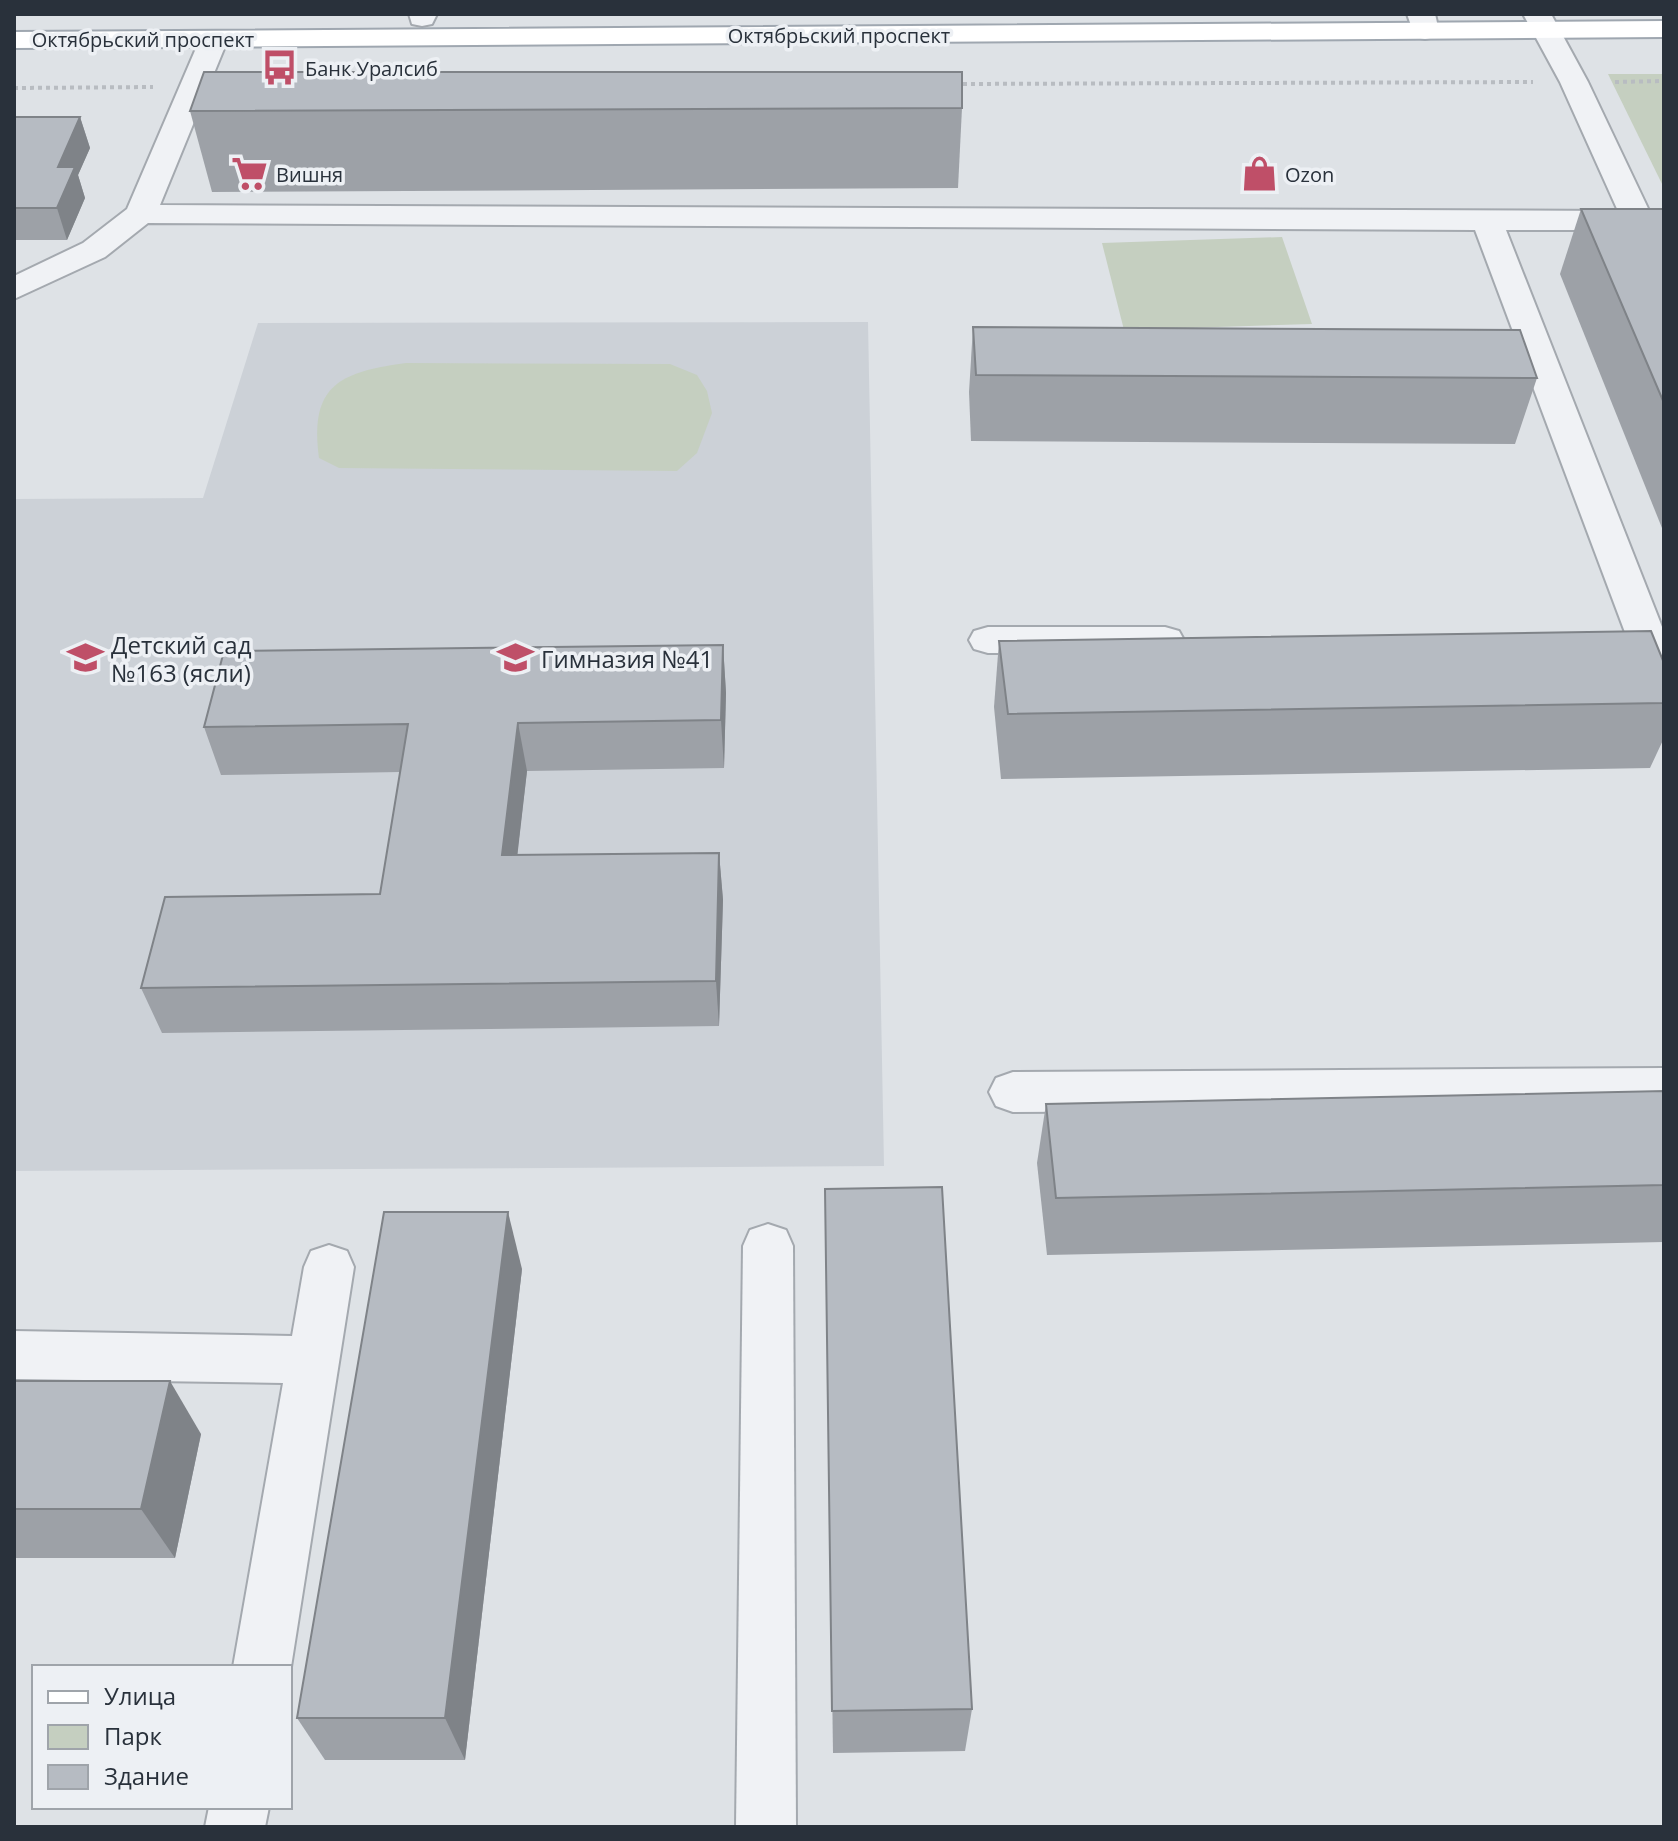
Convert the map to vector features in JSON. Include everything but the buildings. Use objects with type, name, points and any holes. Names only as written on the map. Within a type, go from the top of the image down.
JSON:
[{"type":"main road","name":"Октябрьский проспект","points":[[14,21],[1012,14]]},
{"type":"main road","name":"Октябрьский проспект","points":[[14,40],[1423,22],[1542,22],[1664,29]]},
{"type":"lane","points":[[141,214],[1638,221],[1574,82],[1542,22]]},
{"type":"lane","points":[[14,289],[94,250],[141,214],[214,39]]},
{"type":"lane","points":[[1487,221],[1544,369],[1632,640],[1664,683]]},
{"type":"lane","points":[[1448,368],[1544,369]]},
{"type":"lane","points":[[988,640],[1208,640]]},
{"type":"lane","points":[[1013,1092],[1664,1088]]},
{"type":"lane","points":[[766,1827],[768,1246]]},
{"type":"lane","points":[[262,1665],[329,1267]]},
{"type":"lane","points":[[14,1355],[314,1360]]},
{"type":"path","points":[[955,84],[1574,82]]},
{"type":"path","points":[[14,88],[192,87]]},
{"type":"shaded area","name":"Гимназия №41","points":[[868,322],[884,1166],[14,1171],[14,499],[203,498],[258,323]]},
{"type":"green space","points":[[1608,74],[1664,74],[1664,188]]},
{"type":"green space","points":[[1282,237],[1312,324],[1124,330],[1102,243]]},
{"type":"green space","points":[[406,363],[670,364],[697,375],[707,391],[712,413],[697,453],[677,471],[339,468],[319,458],[319,414],[334,386],[363,371]]},
{"type":"place","name":"Банк Уралсиб","points":[[279,68]]},
{"type":"place","name":"Вишня","points":[[250,174]]},
{"type":"place","name":"Ozon","points":[[1259,174]]},
{"type":"place","name":"Детский сад №163 (ясли)","points":[[85,658]]},
{"type":"place","name":"Гимназия №41","points":[[515,658]]}]
